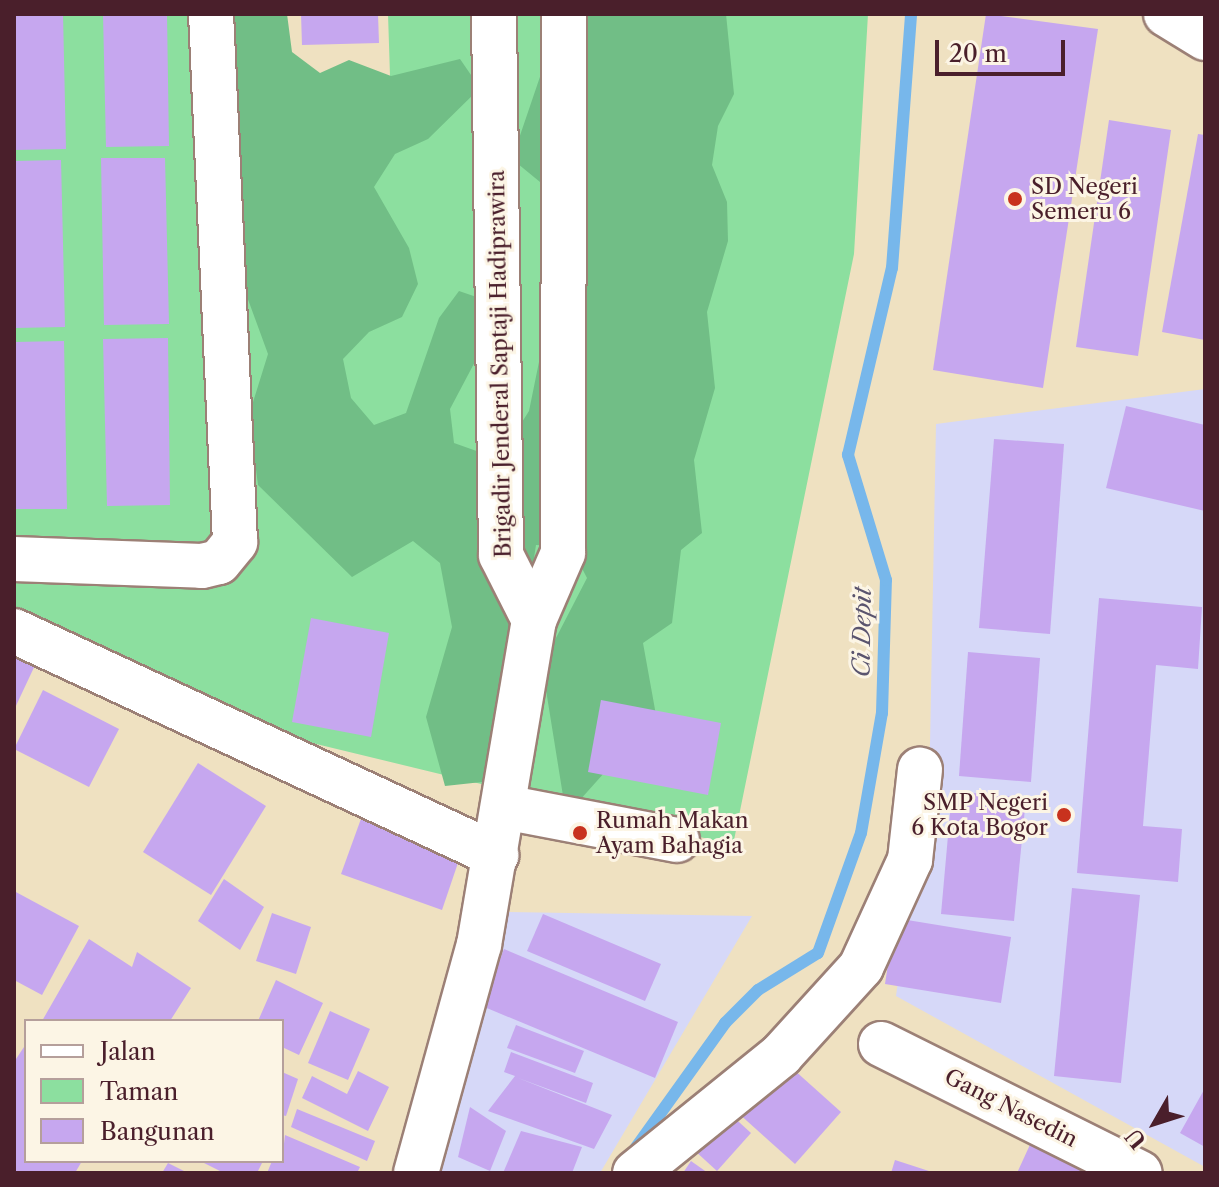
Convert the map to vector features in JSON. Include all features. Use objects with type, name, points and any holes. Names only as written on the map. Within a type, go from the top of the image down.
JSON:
[{"type":"street","points":[[14,559],[202,566],[219,562],[235,542],[211,14]]},
{"type":"street","name":"Brigadir Jenderal Saptaji Hadiprawira","points":[[494,14],[501,555],[534,620]]},
{"type":"street","points":[[416,1173],[496,855],[534,620],[563,553],[564,14]]},
{"type":"street","points":[[1166,14],[1205,38]]},
{"type":"street","points":[[14,631],[496,855]]},
{"type":"street","points":[[635,1173],[781,1055],[861,967],[910,860],[920,770]]},
{"type":"street","points":[[504,807],[677,840]]},
{"type":"street","name":"Gang Nasedin","points":[[881,1044],[1140,1173]]},
{"type":"shaded area","name":"SMP Negeri 6 Kota Bogor","points":[[1205,389],[1205,1167],[896,996],[930,744],[936,424]]},
{"type":"shaded area","points":[[502,912],[752,916],[600,1173],[432,1173]]},
{"type":"green space","points":[[14,14],[265,14],[269,85],[390,76],[388,14],[868,14],[854,254],[733,845],[308,742],[14,630]]},
{"type":"green space","points":[[214,14],[287,14],[292,52],[320,73],[349,60],[391,76],[460,59],[480,88],[428,139],[395,154],[374,187],[409,248],[418,284],[402,317],[369,332],[343,359],[351,398],[374,425],[406,413],[439,318],[459,291],[491,302],[487,339],[450,409],[454,443],[485,454],[512,438],[529,411],[575,185],[540,182],[512,159],[544,65],[548,14],[726,14],[734,94],[718,126],[712,165],[727,202],[728,241],[707,312],[715,388],[694,460],[702,533],[681,550],[672,623],[643,643],[656,715],[579,801],[564,802],[542,665],[587,578],[571,547],[536,545],[504,753],[482,782],[445,786],[426,717],[452,627],[440,563],[413,541],[352,577],[258,485],[249,415],[268,354],[231,253]]},
{"type":"building","points":[[14,14],[63,14],[66,149],[14,150]]},
{"type":"building","points":[[103,14],[167,14],[169,146],[106,147]]},
{"type":"building","points":[[301,14],[378,14],[379,43],[302,45]]},
{"type":"building","name":"SD Negeri Semeru 6","points":[[986,14],[1098,29],[1043,388],[933,370]]},
{"type":"building","points":[[1109,120],[1171,130],[1138,356],[1076,347]]},
{"type":"building","points":[[1198,134],[1205,135],[1205,340],[1162,332]]},
{"type":"building","points":[[101,158],[165,158],[169,324],[104,325]]},
{"type":"building","points":[[61,160],[65,327],[14,328],[14,161]]},
{"type":"building","points":[[168,338],[170,505],[107,506],[103,339]]},
{"type":"building","points":[[64,341],[67,509],[14,509],[14,342]]},
{"type":"building","points":[[1126,406],[1205,425],[1205,511],[1106,488]]},
{"type":"building","points":[[994,439],[1064,444],[1050,634],[979,628]]},
{"type":"building","points":[[1099,598],[1202,607],[1198,669],[1156,665],[1143,826],[1182,829],[1178,882],[1077,873]]},
{"type":"building","points":[[311,618],[389,633],[371,737],[292,722]]},
{"type":"building","points":[[14,650],[37,661],[14,710]]},
{"type":"building","points":[[968,652],[1040,658],[1031,782],[959,776]]},
{"type":"building","points":[[43,690],[119,729],[89,787],[14,749]]},
{"type":"building","points":[[601,700],[721,723],[708,795],[588,772]]},
{"type":"building","points":[[198,763],[266,806],[211,895],[143,852]]},
{"type":"building","points":[[952,791],[1026,798],[1014,921],[941,914]]},
{"type":"building","points":[[362,816],[462,851],[442,910],[341,874]]},
{"type":"building","points":[[224,879],[264,907],[240,950],[198,921]]},
{"type":"building","points":[[1072,888],[1140,895],[1121,1083],[1054,1076]]},
{"type":"building","points":[[14,891],[79,926],[42,995],[14,980]]},
{"type":"building","points":[[272,913],[311,927],[296,974],[256,961]]},
{"type":"building","points":[[543,914],[661,964],[645,1001],[527,951]]},
{"type":"building","points":[[895,918],[1011,937],[1001,1003],[885,984]]},
{"type":"building","points":[[89,939],[132,967],[137,952],[191,988],[171,1019],[43,1019]]},
{"type":"building","points":[[504,949],[678,1022],[655,1078],[482,1006]]},
{"type":"building","points":[[276,980],[323,1003],[299,1055],[284,1048],[284,1019],[259,1019]]},
{"type":"building","points":[[330,1011],[370,1029],[348,1080],[308,1063]]},
{"type":"building","points":[[516,1025],[584,1051],[575,1073],[507,1048]]},
{"type":"building","points":[[24,1047],[24,1163],[81,1163],[75,1173],[14,1173],[14,1062]]},
{"type":"building","points":[[511,1052],[593,1083],[586,1103],[518,1078],[612,1115],[594,1149],[488,1111],[515,1076],[504,1072]]},
{"type":"building","points":[[783,1060],[841,1112],[795,1164],[737,1112]]},
{"type":"building","points":[[358,1071],[389,1087],[368,1131],[302,1098],[312,1076],[347,1094]]},
{"type":"building","points":[[284,1073],[298,1079],[284,1116]]},
{"type":"building","points":[[1205,1088],[1205,1147],[1180,1133]]},
{"type":"building","points":[[470,1107],[506,1131],[490,1171],[458,1157]]},
{"type":"building","points":[[297,1109],[375,1141],[367,1161],[291,1127]]},
{"type":"building","points":[[728,1112],[751,1133],[717,1171],[694,1150]]},
{"type":"building","points":[[521,1131],[582,1147],[572,1173],[503,1173]]},
{"type":"building","points":[[285,1135],[360,1167],[357,1173],[267,1173],[271,1163],[284,1163]]},
{"type":"building","points":[[1034,1136],[1115,1173],[1017,1173]]},
{"type":"building","points":[[895,1160],[932,1172],[932,1173],[891,1173]]},
{"type":"building","points":[[691,1161],[708,1173],[683,1173]]},
{"type":"building","points":[[168,1163],[188,1173],[162,1173]]},
{"type":"building","points":[[204,1163],[262,1163],[257,1173],[224,1173]]},
{"type":"waterway","name":"Ci Depit","points":[[632,1153],[725,1023],[758,990],[818,953],[861,833],[882,713],[886,580],[848,455],[892,268],[911,14]]},
{"type":"place","name":"SD Negeri Semeru 6","points":[[1015,199]]},
{"type":"place","name":"SMP Negeri 6 Kota Bogor","points":[[1064,815]]},
{"type":"place","name":"Rumah Makan Ayam Bahagia","points":[[580,833]]}]
